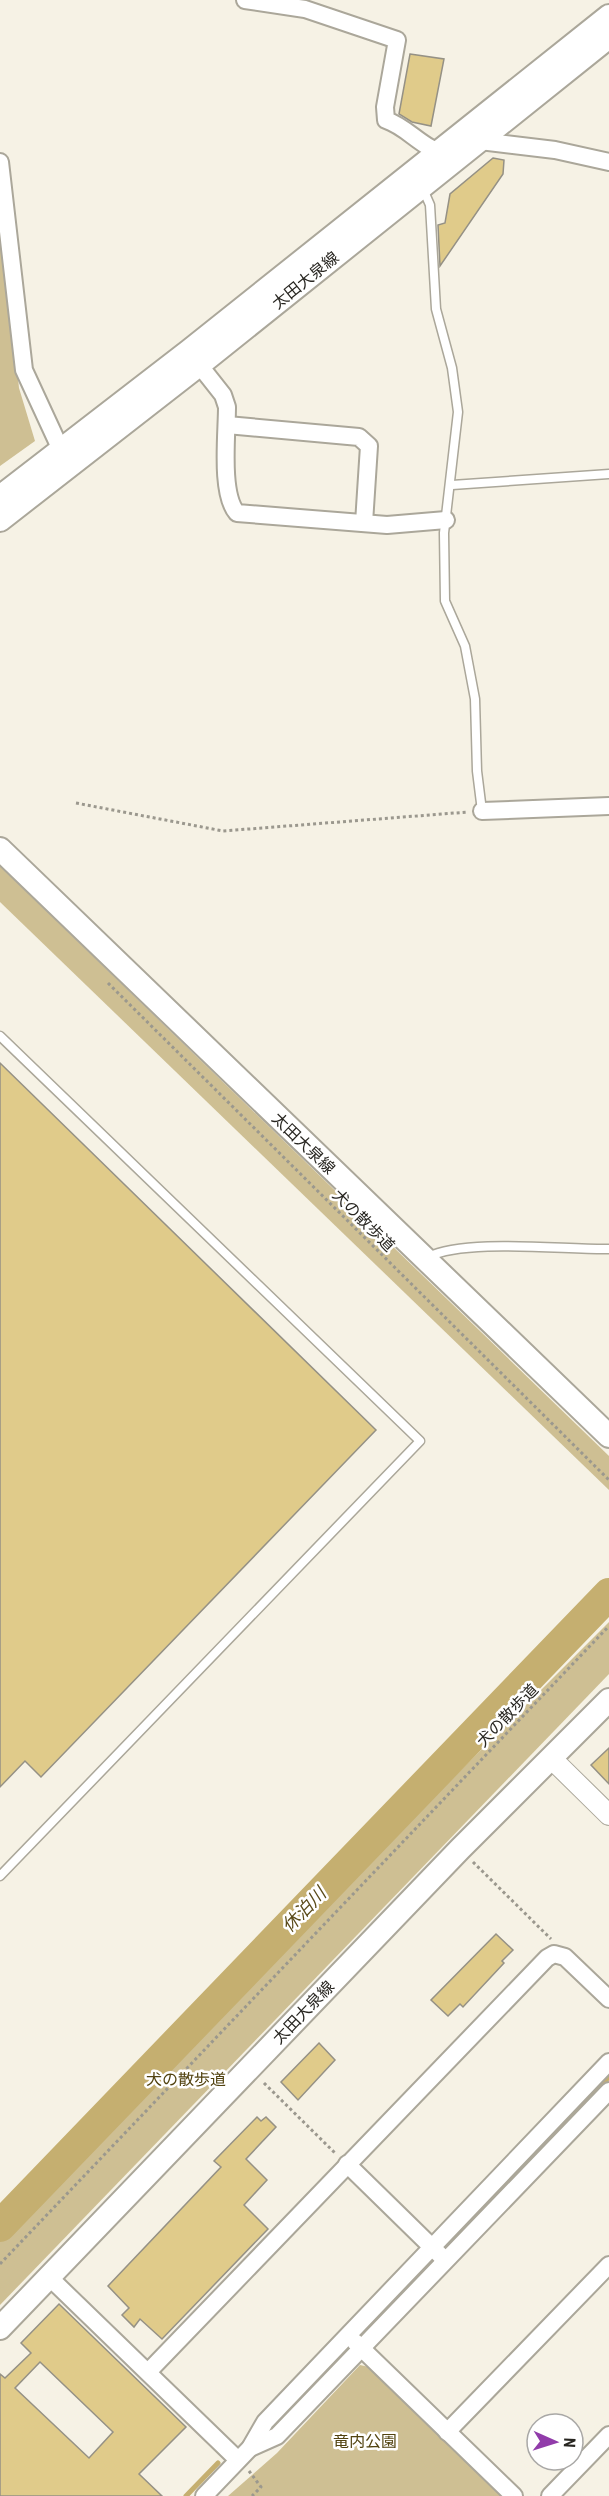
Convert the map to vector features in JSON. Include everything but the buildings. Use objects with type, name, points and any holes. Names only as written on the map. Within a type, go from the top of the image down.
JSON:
[{"type":"main road","name":"太田大泉線","points":[[417,179],[437,153],[609,16]]},
{"type":"main road","name":"太田大泉線","points":[[0,520],[67,457],[417,179],[461,156],[609,38]]},
{"type":"main road","name":"太田大泉線","points":[[0,497],[67,457]]},
{"type":"main road","name":"太田大泉線","points":[[0,849],[609,1436]]},
{"type":"main road","name":"太田大泉線","points":[[0,2328],[550,1758],[609,1700]]},
{"type":"street","points":[[245,0],[305,5],[397,39],[385,107],[386,120],[395,123],[437,153],[461,156]]},
{"type":"street","points":[[480,141],[555,150],[609,162]]},
{"type":"street","points":[[0,162],[24,370],[67,457]]},
{"type":"street","points":[[194,358],[223,395],[227,407],[227,489],[229,504],[237,513],[387,525],[446,520]]},
{"type":"street","points":[[227,425],[359,437],[365,440],[369,446],[364,523]]},
{"type":"street","points":[[482,811],[609,806]]},
{"type":"street","points":[[550,1758],[609,1815]]},
{"type":"street","points":[[148,2372],[547,1958],[558,1954],[565,1957],[609,1999]]},
{"type":"street","points":[[245,2459],[265,2422],[609,2062]]},
{"type":"street","points":[[204,2496],[245,2459],[277,2436],[363,2350],[609,2091]]},
{"type":"street","points":[[347,2164],[447,2262]]},
{"type":"street","points":[[447,2432],[609,2265]]},
{"type":"street","points":[[49,2277],[148,2372],[245,2459]]},
{"type":"street","points":[[348,2335],[514,2496]]},
{"type":"street","points":[[550,2496],[609,2435]]},
{"type":"lane","points":[[417,179],[430,205],[436,309],[452,368],[458,412],[452,485],[446,520],[445,601],[465,646],[475,699],[477,771],[482,811]]},
{"type":"lane","points":[[452,485],[609,474]]},
{"type":"lane","points":[[0,1036],[420,1441],[0,1876]]},
{"type":"lane","points":[[424,1259],[453,1250],[503,1247],[609,1250]]},
{"type":"path","points":[[76,803],[223,831],[482,811]]},
{"type":"path","name":"犬の散歩道","points":[[102,977],[609,1480]]},
{"type":"path","name":"犬の散歩道","points":[[0,2264],[609,1626]]},
{"type":"path","points":[[473,1862],[551,1938],[558,1954]]},
{"type":"path","points":[[260,2079],[347,2164]]},
{"type":"path","points":[[245,2459],[261,2487],[252,2496]]},
{"type":"green space","points":[[0,198],[19,388],[35,441],[0,466]]},
{"type":"green space","points":[[0,866],[609,1456],[609,1490],[0,902]]},
{"type":"green space","name":"犬の散歩道","points":[[609,1622],[609,1674],[0,2305],[0,2242],[205,2026]]},
{"type":"green space","name":"竜内公園","points":[[360,2365],[369,2367],[502,2496],[228,2496],[277,2453]]},
{"type":"waterway","name":"休泊川","points":[[0,2226],[609,1594]]},
{"type":"waterway","points":[[454,2238],[609,2077]]},
{"type":"waterway","points":[[392,2301],[420,2272]]},
{"type":"waterway","points":[[272,2428],[305,2392]]},
{"type":"waterway","points":[[186,2496],[218,2463]]}]
